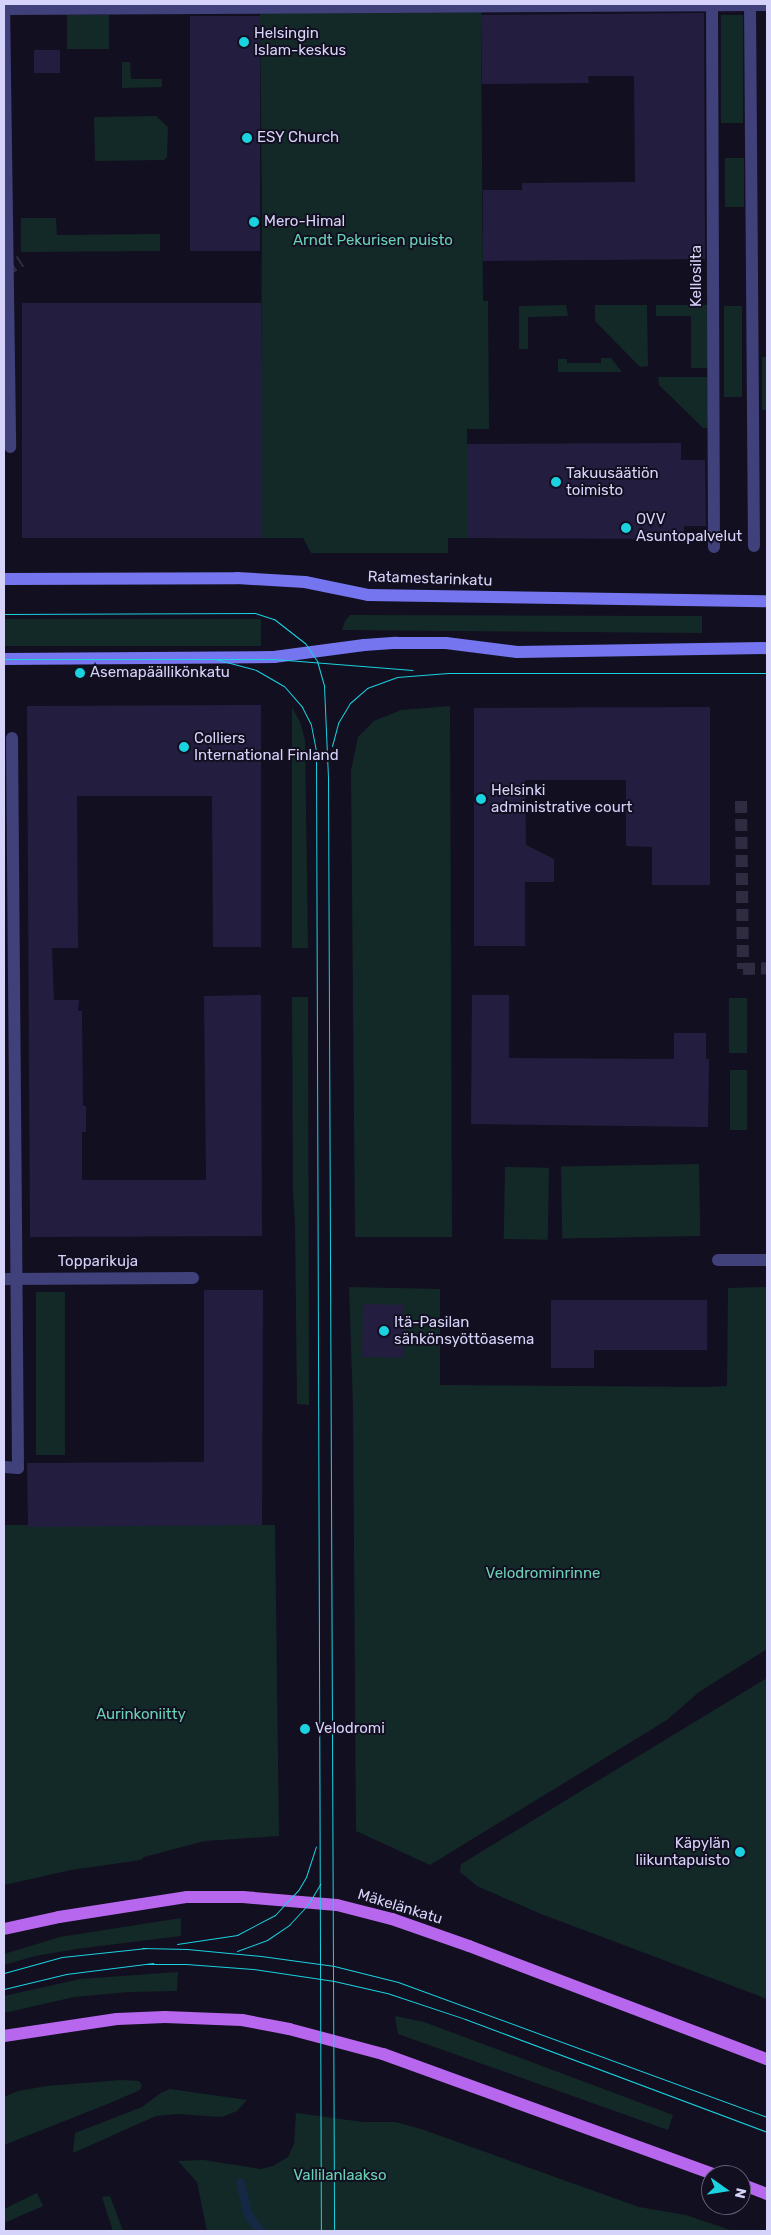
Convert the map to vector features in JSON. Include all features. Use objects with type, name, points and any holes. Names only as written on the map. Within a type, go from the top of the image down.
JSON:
[{"type":"main road","name":"Mäkelänkatu","points":[[4,1929],[58,1916],[188,1897],[243,1897],[337,1905],[392,1919],[469,1946],[767,2059]]},
{"type":"main road","points":[[4,2036],[117,2019],[165,2017],[242,2020],[289,2029],[383,2054],[701,2170]]},
{"type":"main road","points":[[751,2188],[767,2194]]},
{"type":"street","points":[[4,4],[8,440]]},
{"type":"street","points":[[750,4],[754,546]]},
{"type":"street","name":"Kellosilta","points":[[712,5],[714,547]]},
{"type":"street","points":[[4,9],[24,7],[767,5]]},
{"type":"street","points":[[6,298],[21,298]]},
{"type":"street","name":"Ratamestarinkatu","points":[[4,578],[246,579],[305,582],[368,595],[767,601]]},
{"type":"street","points":[[4,659],[274,657],[364,645],[404,643],[446,643],[517,652],[767,648]]},
{"type":"street","points":[[4,1468],[18,1468],[16,1296],[10,1279],[8,787],[12,738]]},
{"type":"street","points":[[718,1260],[767,1260]]},
{"type":"street","name":"Topparikuja","points":[[10,1279],[193,1278]]},
{"type":"green space","name":"Arndt Pekurisen puisto","points":[[481,12],[483,301],[488,301],[489,429],[467,429],[467,538],[448,538],[448,553],[311,553],[303,538],[260,538],[262,219],[260,13]]},
{"type":"green space","points":[[67,15],[109,15],[109,49],[67,49]]},
{"type":"green space","points":[[721,15],[743,15],[743,123],[721,123]]},
{"type":"green space","points":[[122,62],[130,62],[131,79],[162,79],[162,87],[122,88]]},
{"type":"green space","points":[[156,116],[168,127],[167,157],[164,160],[95,161],[94,117]]},
{"type":"green space","points":[[725,158],[744,158],[744,207],[725,207]]},
{"type":"green space","points":[[21,218],[56,218],[57,235],[160,234],[160,251],[21,252]]},
{"type":"green space","points":[[566,305],[568,316],[528,317],[528,349],[519,349],[519,306]]},
{"type":"green space","points":[[595,305],[647,305],[648,366],[640,367],[595,321]]},
{"type":"green space","points":[[656,305],[710,305],[710,368],[691,368],[691,316],[656,316]]},
{"type":"green space","points":[[724,306],[742,306],[742,397],[724,397]]},
{"type":"green space","points":[[762,357],[767,357],[767,410],[762,410]]},
{"type":"green space","points":[[601,358],[611,358],[622,372],[558,372],[558,359],[567,359],[567,363],[601,363]]},
{"type":"green space","points":[[658,377],[710,377],[710,428],[703,428],[659,385]]},
{"type":"green space","points":[[350,615],[702,616],[702,633],[342,630],[345,621]]},
{"type":"green space","points":[[4,619],[261,619],[261,646],[4,646]]},
{"type":"green space","points":[[450,706],[452,1237],[355,1237],[351,771],[358,737],[374,721],[401,710]]},
{"type":"green space","points":[[292,707],[300,722],[305,740],[308,948],[292,948]]},
{"type":"green space","points":[[292,997],[308,997],[309,1405],[297,1404]]},
{"type":"green space","points":[[729,998],[747,998],[747,1053],[729,1053]]},
{"type":"green space","points":[[730,1070],[747,1070],[747,1130],[730,1130]]},
{"type":"green space","points":[[699,1164],[700,1236],[562,1238],[561,1166]]},
{"type":"green space","points":[[505,1167],[549,1168],[548,1240],[504,1239]]},
{"type":"green space","name":"Velodrominrinne","points":[[349,1287],[440,1289],[440,1385],[706,1387],[727,1386],[728,1288],[767,1287],[767,1649],[699,1692],[667,1720],[430,1865],[356,1831],[353,1406]]},
{"type":"green space","points":[[36,1292],[65,1292],[65,1455],[36,1455]]},
{"type":"green space","name":"Aurinkoniitty","points":[[4,1525],[275,1525],[279,1836],[205,1841],[144,1857],[141,1860],[71,1870],[4,1885]]},
{"type":"green space","points":[[767,1678],[767,1999],[541,1914],[477,1886],[460,1872],[461,1864]]},
{"type":"green space","points":[[181,1918],[181,1936],[83,1948],[35,1956],[4,1965],[4,1954],[60,1937]]},
{"type":"green space","points":[[178,1972],[177,1991],[128,1992],[74,1997],[4,2013],[4,1996],[80,1979]]},
{"type":"green space","points":[[395,2016],[424,2022],[673,2115],[668,2130],[398,2034]]},
{"type":"green space","points":[[121,2080],[139,2081],[142,2085],[140,2090],[4,2145],[4,2097],[18,2091],[47,2086]]},
{"type":"green space","points":[[170,2089],[247,2100],[237,2111],[222,2117],[177,2114],[156,2116],[73,2153],[75,2133],[142,2107],[161,2093]]},
{"type":"green space","name":"Vallilanlaakso","points":[[296,2113],[363,2122],[395,2122],[421,2129],[639,2207],[686,2215],[733,2231],[207,2231],[197,2182],[178,2161],[204,2160],[261,2169],[273,2166],[288,2157],[294,2144]]},
{"type":"green space","points":[[37,2193],[43,2206],[4,2223],[4,2209]]},
{"type":"green space","points":[[110,2196],[123,2231],[113,2231],[102,2197]]},
{"type":"building","points":[[704,13],[705,259],[483,261],[483,190],[522,190],[522,183],[635,182],[634,76],[588,76],[589,83],[482,84],[481,15]]},
{"type":"building","points":[[190,16],[260,16],[260,251],[190,251]]},
{"type":"building","points":[[34,50],[60,50],[60,73],[34,73]]},
{"type":"building","points":[[22,303],[261,303],[261,538],[22,538]]},
{"type":"building","points":[[681,443],[681,460],[705,460],[706,526],[684,526],[684,539],[467,538],[467,444]]},
{"type":"building","points":[[261,705],[261,947],[213,947],[212,796],[77,796],[78,948],[52,948],[54,1000],[79,1000],[78,1011],[82,1011],[83,1106],[86,1106],[86,1132],[82,1132],[82,1180],[206,1180],[204,996],[261,995],[262,1236],[30,1237],[27,706]]},
{"type":"building","points":[[710,707],[710,885],[652,885],[652,847],[626,846],[626,780],[525,780],[526,845],[554,859],[554,882],[525,882],[525,946],[474,946],[474,708]]},
{"type":"building","points":[[472,995],[509,995],[509,1058],[674,1059],[674,1033],[706,1033],[706,1059],[709,1059],[708,1127],[471,1124]]},
{"type":"building","points":[[204,1290],[263,1290],[262,1525],[28,1527],[27,1463],[204,1462]]},
{"type":"building","points":[[551,1300],[707,1300],[707,1350],[594,1350],[594,1368],[551,1368]]},
{"type":"building","name":"Itä-Pasilan sähkönsyöttöasema","points":[[363,1304],[404,1305],[403,1358],[362,1357]]},
{"type":"waterway","points":[[240,2182],[247,2213],[260,2231]]},
{"type":"tunnel","points":[[4,272],[21,261]]},
{"type":"tunnel","points":[[741,801],[743,969],[767,968]]},
{"type":"tram line","points":[[4,614],[255,613],[274,619],[305,643],[317,661],[324,686],[328,778],[334,2231]]},
{"type":"tram line","points":[[4,659],[274,659],[413,670]]},
{"type":"tram line","points":[[215,659],[256,670],[284,686],[302,707],[311,725],[316,751],[321,2231]]},
{"type":"tram line","points":[[332,746],[338,723],[350,703],[367,688],[397,677],[448,673],[767,673]]},
{"type":"tram line","points":[[177,1944],[237,1935],[275,1915],[299,1889],[306,1877],[316,1847]]},
{"type":"tram line","points":[[237,1951],[267,1940],[289,1925],[307,1906],[320,1884]]},
{"type":"tram line","points":[[142,1948],[187,1949],[261,1956],[334,1966],[398,1982],[767,2117]]},
{"type":"tram line","points":[[4,1973],[62,1957],[147,1948]]},
{"type":"tram line","points":[[4,1989],[66,1974],[153,1963]]},
{"type":"tram line","points":[[146,1964],[186,1964],[253,1969],[334,1981],[387,1993],[465,2019],[767,2132]]},
{"type":"place","name":"Helsingin Islam-keskus","points":[[244,42]]},
{"type":"place","name":"ESY Church","points":[[247,138]]},
{"type":"place","name":"Mero-Himal","points":[[254,222]]},
{"type":"place","name":"Takuusäätiön toimisto","points":[[556,482]]},
{"type":"place","name":"OVV Asuntopalvelut","points":[[626,528]]},
{"type":"place","name":"Asemapäällikönkatu","points":[[80,673]]},
{"type":"place","name":"Colliers International Finland","points":[[184,747]]},
{"type":"place","name":"Helsinki administrative court","points":[[481,799]]},
{"type":"place","name":"Itä-Pasilan sähkönsyöttöasema","points":[[384,1331]]},
{"type":"place","name":"Velodromi","points":[[305,1729]]},
{"type":"place","name":"Käpylän liikuntapuisto","points":[[740,1852]]}]
